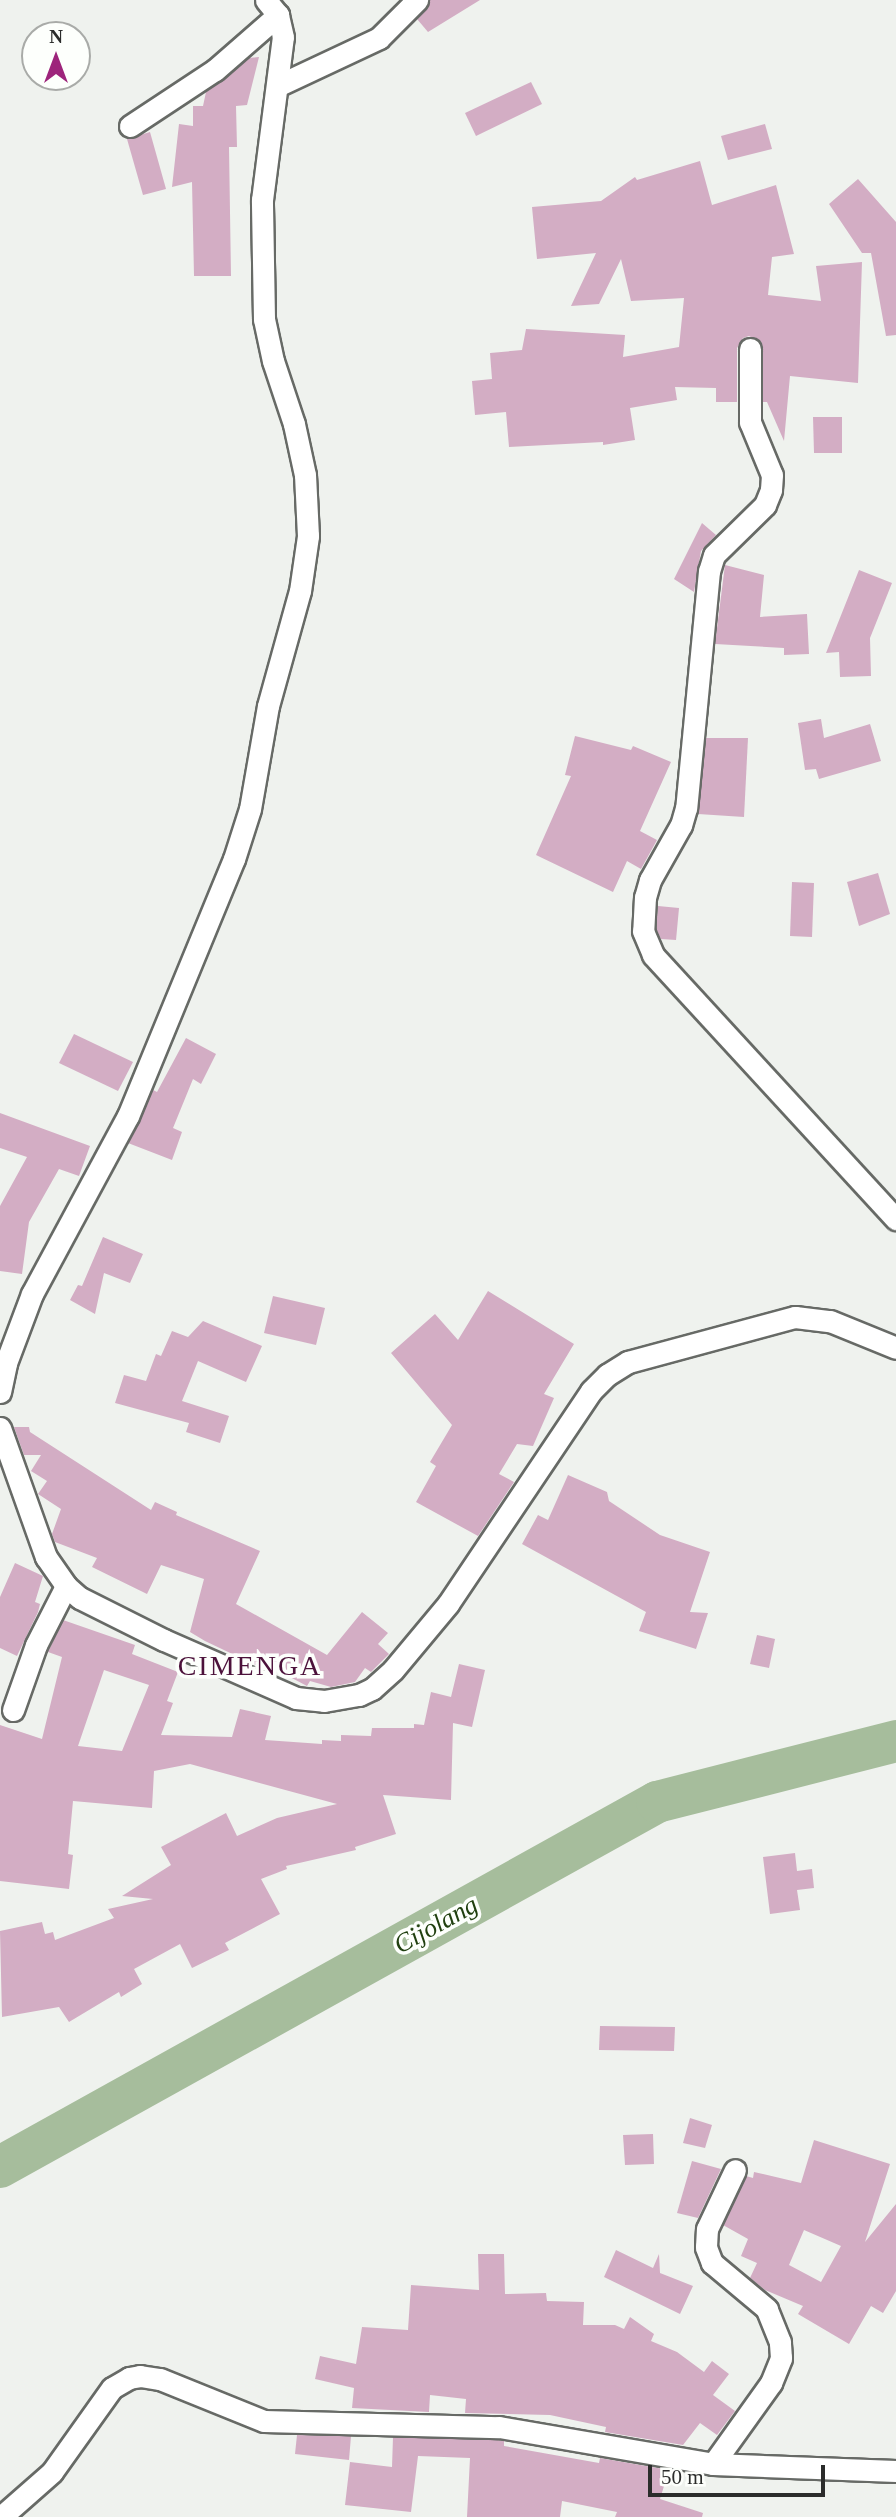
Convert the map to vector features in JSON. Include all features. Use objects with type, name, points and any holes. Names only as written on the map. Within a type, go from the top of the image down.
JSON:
[{"type":"street","points":[[277,86],[385,33],[417,0]]},
{"type":"street","points":[[0,1392],[6,1363],[32,1294],[128,1116],[234,859],[250,809],[268,706],[300,591],[308,536],[305,475],[295,424],[273,361],[264,319],[262,200],[283,37],[272,7],[215,70],[130,126]]},
{"type":"street","points":[[750,349],[750,422],[772,475],[771,489],[765,505],[714,555],[709,571],[686,808],[681,825],[650,880],[645,897],[643,931],[653,955],[896,1219]]},
{"type":"street","points":[[0,1428],[46,1557],[66,1586],[80,1598],[164,1640],[296,1698],[324,1701],[359,1695],[372,1689],[393,1670],[448,1604],[592,1391],[607,1375],[628,1362],[795,1317],[830,1321],[896,1348]]},
{"type":"street","points":[[13,1710],[36,1645],[66,1586]]},
{"type":"street","points":[[713,2464],[771,2383],[780,2358],[780,2342],[767,2309],[712,2263],[706,2247],[707,2229],[735,2170]]},
{"type":"street","points":[[1,2517],[52,2472],[111,2388],[140,2376],[160,2379],[264,2421],[516,2428],[713,2464],[896,2471]]},
{"type":"building","points":[[430,0],[480,0],[428,32],[417,19]]},
{"type":"building","points":[[259,57],[247,105],[236,106],[237,147],[229,147],[231,276],[194,276],[192,182],[172,187],[179,124],[193,126],[193,106],[203,106],[206,92],[249,58]]},
{"type":"building","points":[[531,82],[542,104],[476,136],[465,113]]},
{"type":"building","points":[[765,124],[772,149],[728,160],[721,136]]},
{"type":"building","points":[[150,132],[166,189],[143,195],[127,139]]},
{"type":"building","points":[[700,161],[712,205],[776,185],[794,254],[772,257],[768,295],[821,301],[816,266],[862,262],[858,383],[790,376],[784,441],[767,402],[763,402],[762,343],[749,336],[743,338],[737,348],[737,402],[716,402],[716,388],[675,387],[677,400],[630,408],[635,440],[603,445],[603,442],[509,447],[506,412],[475,415],[472,381],[492,379],[490,353],[522,350],[526,329],[625,335],[623,357],[679,347],[684,298],[631,301],[621,259],[599,304],[571,306],[596,253],[537,259],[532,207],[601,201],[635,177],[637,180]]},
{"type":"building","points":[[858,179],[896,222],[896,335],[886,336],[871,253],[862,253],[829,204]]},
{"type":"building","points":[[813,417],[842,417],[842,453],[814,453]]},
{"type":"building","points":[[702,523],[716,535],[701,551],[694,592],[674,579]]},
{"type":"building","points":[[725,565],[764,575],[760,617],[807,614],[809,654],[784,655],[784,648],[715,644]]},
{"type":"building","points":[[859,570],[892,583],[870,638],[871,676],[840,677],[839,652],[826,653]]},
{"type":"building","points":[[821,719],[824,738],[870,724],[881,761],[819,779],[816,769],[805,770],[798,723]]},
{"type":"building","points":[[575,736],[631,750],[633,746],[671,762],[640,831],[657,840],[641,869],[627,861],[613,892],[536,855],[571,776],[565,775]]},
{"type":"building","points":[[706,738],[748,738],[744,817],[698,814]]},
{"type":"building","points":[[878,873],[890,914],[859,926],[847,882]]},
{"type":"building","points":[[792,882],[814,883],[812,937],[790,936]]},
{"type":"building","points":[[658,906],[679,908],[676,940],[661,939],[656,929]]},
{"type":"building","points":[[74,1034],[133,1062],[118,1091],[59,1063]]},
{"type":"building","points":[[186,1038],[216,1054],[201,1084],[193,1079],[173,1128],[182,1132],[172,1160],[128,1143],[153,1090],[157,1092]]},
{"type":"building","points":[[0,1113],[90,1146],[79,1176],[59,1169],[29,1222],[22,1274],[0,1271],[0,1206],[27,1157],[0,1148]]},
{"type":"building","points":[[103,1237],[143,1254],[130,1283],[104,1273],[95,1314],[70,1300],[78,1285],[82,1286]]},
{"type":"building","points":[[488,1291],[574,1344],[544,1394],[554,1398],[533,1446],[517,1444],[499,1474],[514,1482],[478,1536],[416,1502],[436,1466],[430,1462],[452,1425],[391,1353],[435,1314],[458,1340]]},
{"type":"building","points":[[273,1296],[325,1308],[316,1345],[264,1333]]},
{"type":"building","points":[[203,1321],[262,1346],[246,1382],[198,1361],[182,1401],[229,1416],[220,1443],[186,1432],[189,1423],[115,1403],[124,1375],[146,1381],[156,1354],[161,1356],[172,1331],[188,1337]]},
{"type":"building","points":[[14,1427],[29,1427],[30,1432],[151,1510],[155,1502],[177,1512],[176,1515],[260,1551],[236,1604],[327,1655],[362,1612],[388,1633],[378,1644],[389,1654],[371,1672],[365,1668],[355,1682],[331,1687],[310,1681],[307,1686],[271,1667],[268,1671],[190,1632],[204,1579],[161,1565],[147,1594],[92,1567],[97,1558],[55,1542],[52,1534],[61,1509],[38,1494],[47,1481],[31,1471],[41,1455],[24,1455]]},
{"type":"building","points":[[568,1475],[607,1492],[609,1501],[660,1535],[710,1552],[690,1612],[708,1613],[696,1649],[639,1631],[646,1612],[522,1544],[538,1515],[548,1520]]},
{"type":"building","points":[[15,1563],[43,1576],[35,1602],[40,1604],[38,1612],[17,1656],[0,1648],[0,1597]]},
{"type":"building","points":[[63,1620],[135,1645],[132,1654],[178,1672],[167,1701],[173,1703],[161,1735],[232,1737],[240,1709],[271,1716],[265,1740],[322,1744],[322,1740],[341,1741],[341,1735],[371,1736],[372,1728],[414,1728],[414,1724],[424,1725],[431,1692],[451,1697],[459,1664],[485,1670],[472,1727],[453,1723],[451,1800],[383,1795],[396,1834],[355,1847],[356,1850],[286,1866],[287,1869],[261,1879],[280,1914],[225,1943],[229,1950],[192,1968],[180,1944],[134,1969],[142,1984],[121,1997],[119,1992],[69,2022],[59,2007],[2,2017],[0,1931],[42,1922],[45,1934],[53,1932],[55,1940],[114,1918],[108,1909],[153,1899],[122,1896],[171,1865],[161,1847],[226,1813],[237,1836],[277,1818],[337,1804],[190,1764],[154,1771],[152,1808],[73,1801],[68,1854],[73,1855],[69,1889],[0,1881],[0,1725],[42,1739],[62,1657],[48,1652]],"holes":[[[104,1670],[149,1685],[122,1751],[78,1746]]]},
{"type":"building","points":[[757,1635],[775,1639],[769,1668],[750,1664]]},
{"type":"building","points":[[795,1853],[797,1871],[812,1869],[814,1888],[797,1890],[800,1910],[770,1914],[763,1857]]},
{"type":"building","points":[[600,2026],[675,2027],[674,2051],[599,2050]]},
{"type":"building","points":[[690,2118],[712,2125],[705,2148],[683,2143]]},
{"type":"building","points":[[653,2134],[654,2164],[625,2165],[623,2135]]},
{"type":"building","points":[[814,2140],[890,2164],[865,2242],[896,2204],[896,2291],[883,2313],[871,2306],[849,2344],[798,2314],[803,2306],[765,2290],[750,2278],[757,2263],[741,2256],[748,2239],[723,2225],[746,2176],[753,2178],[754,2172],[801,2183]],"holes":[[[804,2230],[841,2246],[821,2282],[789,2265]]]},
{"type":"building","points":[[692,2161],[721,2169],[698,2218],[677,2213]]},
{"type":"building","points":[[616,2250],[653,2268],[659,2254],[660,2273],[693,2286],[680,2314],[604,2277]]},
{"type":"building","points":[[478,2254],[504,2254],[505,2294],[546,2293],[547,2301],[584,2302],[583,2325],[615,2325],[624,2329],[630,2317],[654,2334],[651,2341],[677,2352],[704,2372],[712,2361],[729,2374],[713,2395],[735,2411],[717,2435],[700,2423],[683,2445],[605,2432],[606,2427],[550,2415],[465,2413],[466,2399],[430,2395],[429,2412],[352,2408],[354,2388],[315,2379],[320,2356],[356,2364],[362,2327],[408,2330],[411,2285],[479,2290]]},
{"type":"building","points":[[297,2435],[351,2436],[349,2460],[295,2454]]},
{"type":"building","points":[[393,2437],[498,2440],[504,2441],[504,2446],[599,2463],[600,2458],[669,2470],[660,2499],[703,2513],[702,2517],[615,2517],[617,2512],[562,2501],[560,2517],[467,2517],[470,2458],[418,2456],[411,2512],[345,2505],[350,2462],[392,2467]]},
{"type":"waterway","name":"Cijolang","points":[[0,2167],[657,1802],[896,1741]]},
{"type":"district","name":"CIMENGA","points":[[250,1666]]}]
